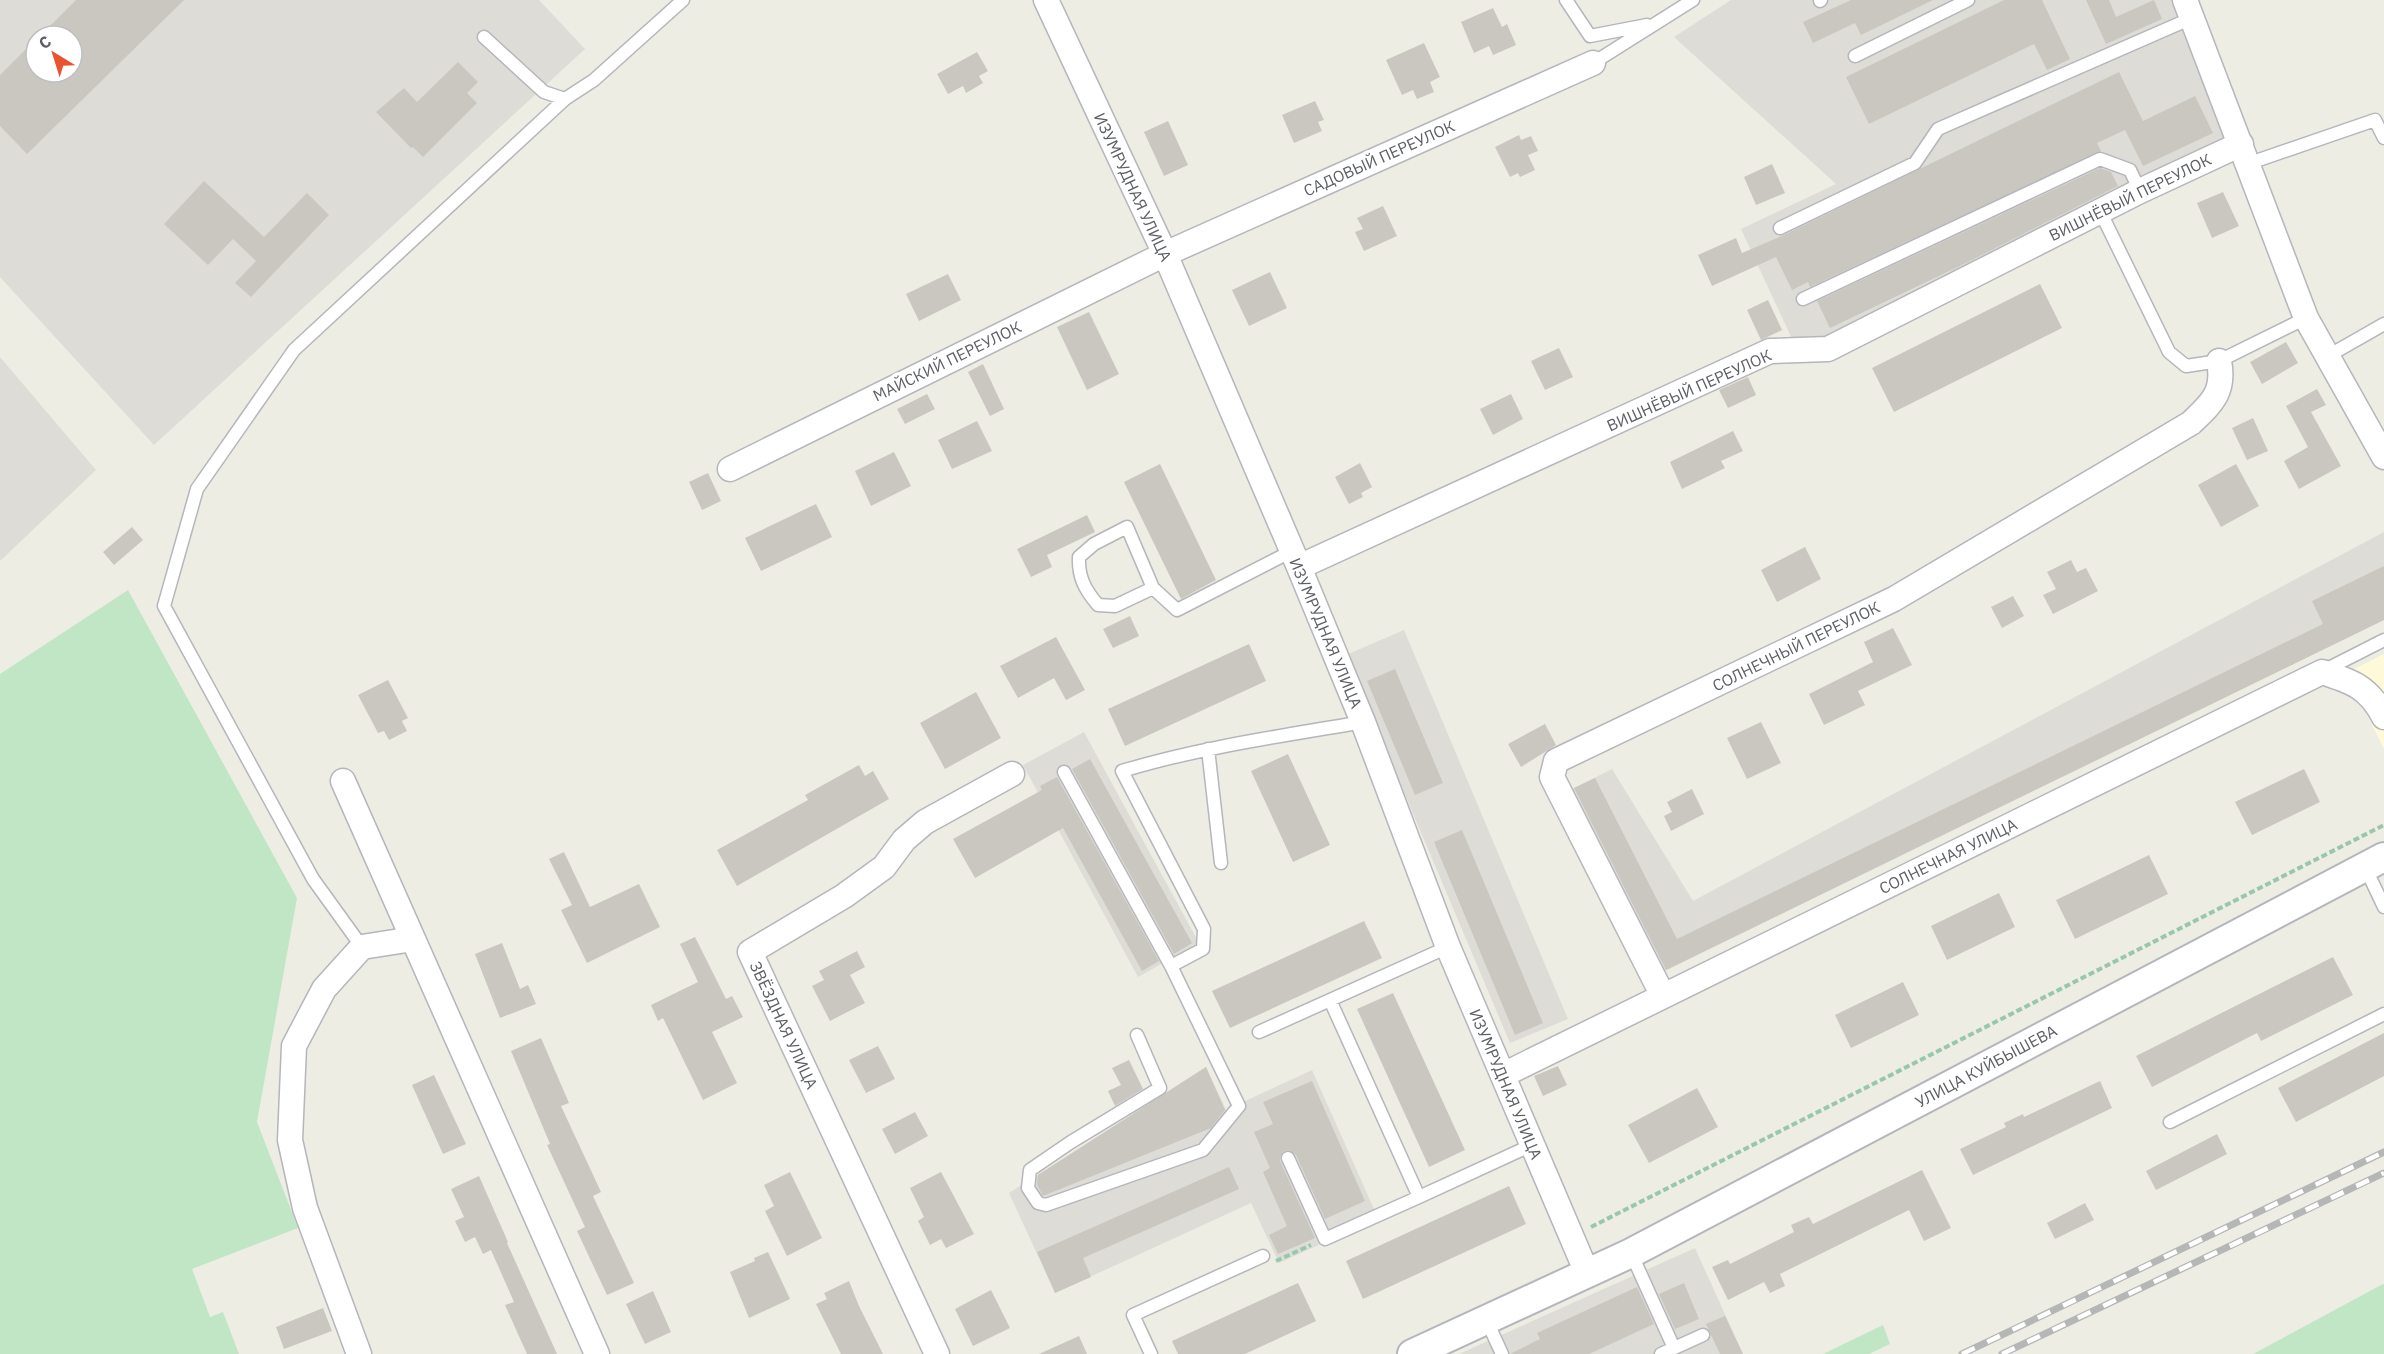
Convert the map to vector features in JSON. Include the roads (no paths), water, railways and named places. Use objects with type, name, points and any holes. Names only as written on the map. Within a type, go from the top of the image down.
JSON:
[{"type":"street","name":"ИЗУМРУДНАЯ УЛИЦА","points":[[1046,0],[1165,254],[1295,559],[1363,722],[1448,947],[1587,1273]]},
{"type":"street","points":[[2188,9],[2306,318],[2384,457]]},
{"type":"street","name":"САДОВЫЙ ПЕРЕУЛОК","points":[[1165,254],[1593,63]]},
{"type":"street","name":"ВИШНЁВЫЙ ПЕРЕУЛОК","points":[[1295,559],[1770,351],[1828,349],[2139,190],[2244,154]]},
{"type":"street","name":"МАЙСКИЙ ПЕРЕУЛОК","points":[[730,469],[1165,254]]},
{"type":"street","name":"СОЛНЕЧНЫЙ ПЕРЕУЛОК","points":[[1663,996],[1552,777],[1556,761],[1893,599],[2191,423],[2214,400],[2222,377],[2219,361]]},
{"type":"street","points":[[2322,672],[2352,681],[2377,702],[2384,717]]},
{"type":"street","name":"СОЛНЕЧНАЯ УЛИЦА","points":[[1503,1075],[2322,672]]},
{"type":"street","name":"ЗВЁЗДНАЯ УЛИЦА","points":[[937,1354],[750,952],[844,896],[884,867],[904,840],[925,822],[1012,774]]},
{"type":"street","points":[[343,781],[597,1354]]},
{"type":"street","name":"УЛИЦА КУЙБЫШЕВА","points":[[1587,1273],[1631,1253],[2374,862]]},
{"type":"street","points":[[359,1354],[304,1208],[290,1140],[294,1046],[324,989],[362,947],[413,939]]},
{"type":"street","points":[[1412,1354],[1587,1273]]},
{"type":"lane","points":[[362,947],[313,879],[164,606],[197,489],[294,350],[565,99],[594,80],[683,0]]},
{"type":"lane","points":[[1566,0],[1590,36],[1656,23]]},
{"type":"lane","points":[[1593,63],[1693,0]]},
{"type":"lane","points":[[1855,56],[1968,0]]},
{"type":"lane","points":[[1780,228],[1915,163],[1938,129],[2188,9]]},
{"type":"lane","points":[[484,37],[544,92],[565,99]]},
{"type":"lane","points":[[2244,154],[2380,118],[2384,138]]},
{"type":"lane","points":[[1803,298],[2100,159],[2130,170],[2139,190]]},
{"type":"lane","points":[[2100,211],[2169,352],[2186,366],[2219,361],[2306,318]]},
{"type":"lane","points":[[2328,356],[2384,324]]},
{"type":"lane","points":[[1153,588],[1115,606],[1098,605],[1085,590],[1079,557],[1094,544],[1127,527],[1153,588],[1177,610],[1295,559]]},
{"type":"lane","points":[[2322,672],[2384,640]]},
{"type":"lane","points":[[1171,966],[1203,949],[1204,929],[1122,771],[1208,749],[1363,722]]},
{"type":"lane","points":[[1208,749],[1221,863]]},
{"type":"lane","points":[[1064,772],[1171,966],[1239,1106],[1203,1150],[1046,1205],[1038,1203],[1028,1188],[1030,1170],[1071,1142],[1160,1088],[1137,1035]]},
{"type":"lane","points":[[2374,862],[2384,907]]},
{"type":"lane","points":[[1259,1032],[1448,947]]},
{"type":"lane","points":[[1330,1000],[1419,1197]]},
{"type":"lane","points":[[2170,1122],[2384,1014]]},
{"type":"lane","points":[[1288,1158],[1325,1239],[1532,1145]]},
{"type":"lane","points":[[1631,1253],[1674,1348]]},
{"type":"lane","points":[[1151,1354],[1133,1315],[1263,1256]]},
{"type":"lane","points":[[1486,1319],[1502,1354]]},
{"type":"lane","points":[[1661,1354],[1703,1335]]},
{"type":"railway","points":[[1962,1354],[2384,1152]]},
{"type":"railway","points":[[2002,1354],[2384,1173]]}]
